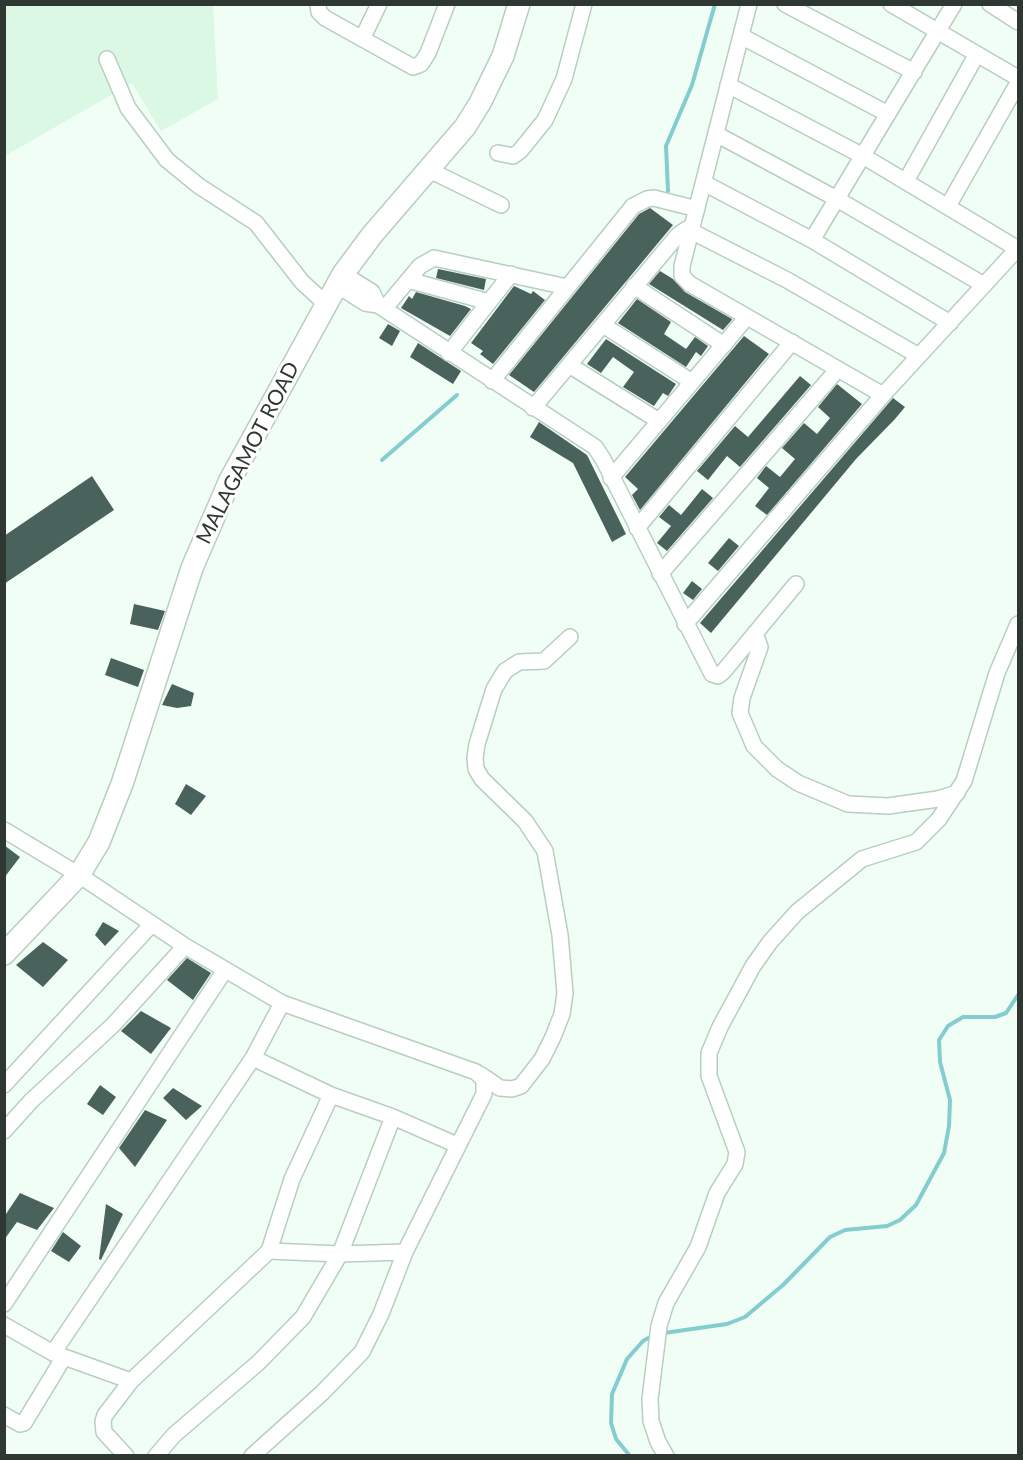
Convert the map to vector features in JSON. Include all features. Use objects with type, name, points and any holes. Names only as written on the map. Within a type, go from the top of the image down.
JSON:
[{"type":"street","points":[[362,39],[379,4]]},
{"type":"street","points":[[318,8],[362,39],[410,66],[417,67],[428,53],[447,4]]},
{"type":"street","name":"MALAGAMOT ROAD","points":[[4,954],[79,875],[99,842],[122,784],[192,568],[218,504],[340,279],[372,235],[465,127],[494,78],[519,4]]},
{"type":"street","points":[[498,153],[513,156],[520,151],[545,120],[564,80],[584,4]]},
{"type":"street","points":[[749,4],[682,276],[690,284],[883,395]]},
{"type":"street","points":[[785,4],[914,72]]},
{"type":"street","points":[[891,4],[1018,78]]},
{"type":"street","points":[[812,240],[954,4]]},
{"type":"street","points":[[990,4],[1018,22]]},
{"type":"street","points":[[741,36],[888,114]]},
{"type":"street","points":[[906,182],[977,54]]},
{"type":"street","points":[[107,59],[128,108],[167,160],[199,186],[256,223],[302,282],[326,304]]},
{"type":"street","points":[[948,206],[1018,83]]},
{"type":"street","points":[[685,624],[883,395],[1018,248],[863,156],[728,85]]},
{"type":"street","points":[[716,134],[837,199],[984,285]]},
{"type":"street","points":[[429,170],[501,205]]},
{"type":"street","points":[[704,183],[812,240],[950,322]]},
{"type":"street","points":[[492,381],[627,213],[641,201],[654,198],[697,208]]},
{"type":"street","points":[[534,408],[678,235],[692,229]]},
{"type":"street","points":[[692,229],[919,357]]},
{"type":"street","points":[[381,307],[420,266],[434,258],[567,287]]},
{"type":"street","points":[[449,353],[511,274]]},
{"type":"street","points":[[340,279],[365,303],[381,307],[594,447],[710,673],[718,676],[796,584]]},
{"type":"street","points":[[408,280],[489,302]]},
{"type":"street","points":[[634,286],[724,345]]},
{"type":"street","points":[[611,478],[747,317]]},
{"type":"street","points":[[603,325],[692,382]]},
{"type":"street","points":[[637,528],[792,342]]},
{"type":"street","points":[[569,365],[659,421]]},
{"type":"street","points":[[660,574],[838,369]]},
{"type":"street","points":[[666,1455],[658,1442],[651,1421],[650,1399],[659,1326],[666,1304],[699,1247],[717,1193],[735,1164],[737,1152],[709,1076],[709,1053],[720,1027],[753,966],[770,942],[797,912],[862,859],[906,846],[924,835],[957,793],[969,769],[997,673],[1018,624]]},
{"type":"street","points":[[755,633],[760,647],[742,698],[740,712],[754,746],[777,769],[814,790],[858,806],[920,802],[957,793]]},
{"type":"street","points":[[4,830],[79,875],[185,946],[282,1003],[481,1075],[500,1088],[512,1089],[520,1086],[542,1059],[562,1014],[565,993],[560,935],[545,851],[525,821],[482,779],[476,770],[475,758],[477,744],[498,679],[519,662],[544,661],[570,637]]},
{"type":"street","points":[[4,1085],[152,924]]},
{"type":"street","points":[[4,1131],[31,1101],[113,1025],[185,946]]},
{"type":"street","points":[[4,1304],[225,970]]},
{"type":"street","points":[[4,1415],[20,1424],[24,1423],[59,1355],[253,1058],[282,1003]]},
{"type":"street","points":[[253,1058],[331,1095],[393,1117],[457,1145]]},
{"type":"street","points":[[252,1455],[322,1393],[362,1352],[381,1314],[405,1251],[484,1094],[485,1087],[481,1075]]},
{"type":"street","points":[[126,1455],[104,1432],[103,1421],[130,1381],[269,1251],[292,1179],[331,1095]]},
{"type":"street","points":[[156,1455],[184,1425],[289,1334],[316,1299],[340,1254],[393,1117]]},
{"type":"street","points":[[269,1251],[340,1254],[405,1251]]},
{"type":"street","points":[[4,1325],[59,1355],[130,1381]]},
{"type":"shaded area","points":[[5,5],[213,5],[218,99],[161,131],[132,83],[5,156]]},
{"type":"building","points":[[650,208],[673,225],[534,392],[509,375],[639,214]]},
{"type":"building","points":[[438,269],[486,279],[484,290],[436,278]]},
{"type":"building","points":[[660,271],[673,279],[685,292],[732,319],[731,321],[723,330],[649,284]]},
{"type":"building","points":[[514,286],[531,294],[533,291],[545,300],[493,364],[480,354],[483,351],[471,343]]},
{"type":"building","points":[[416,292],[471,309],[450,336],[401,308],[409,296],[412,299]]},
{"type":"building","points":[[637,299],[671,322],[664,334],[686,349],[695,337],[708,346],[701,356],[696,352],[686,367],[618,323]]},
{"type":"building","points":[[388,324],[400,331],[392,346],[379,338]]},
{"type":"building","points":[[744,336],[769,354],[640,510],[632,495],[638,489],[625,477]]},
{"type":"building","points":[[606,339],[676,384],[668,396],[663,393],[654,406],[623,387],[634,372],[613,357],[601,373],[587,364]]},
{"type":"building","points":[[418,343],[461,371],[453,384],[410,357]]},
{"type":"building","points":[[800,376],[811,385],[740,467],[727,456],[708,480],[697,471],[735,426],[748,437]]},
{"type":"building","points":[[837,384],[862,404],[767,515],[755,506],[769,488],[757,478],[766,466],[780,477],[795,459],[782,448],[804,423],[817,434],[830,418],[818,407]]},
{"type":"building","points":[[893,398],[905,407],[856,459],[711,633],[700,623]]},
{"type":"building","points":[[539,422],[587,455],[626,534],[612,542],[573,463],[530,437]]},
{"type":"building","points":[[92,476],[114,510],[4,584],[4,536]]},
{"type":"building","points":[[702,489],[713,498],[667,551],[657,543],[671,526],[659,517],[669,505],[681,515]]},
{"type":"building","points":[[729,538],[739,546],[718,571],[708,563]]},
{"type":"building","points":[[692,581],[702,589],[693,600],[683,593]]},
{"type":"building","points":[[134,604],[165,611],[158,630],[130,624]]},
{"type":"building","points":[[111,658],[144,670],[138,687],[105,675]]},
{"type":"building","points":[[172,684],[194,693],[191,706],[177,708],[162,705]]},
{"type":"building","points":[[186,784],[206,796],[191,815],[175,804]]},
{"type":"building","points":[[4,845],[20,857],[4,878]]},
{"type":"building","points":[[103,922],[119,931],[105,946],[95,935]]},
{"type":"building","points":[[43,942],[68,960],[43,987],[16,965]]},
{"type":"building","points":[[187,958],[211,973],[193,1000],[167,980]]},
{"type":"building","points":[[141,1011],[171,1028],[151,1054],[121,1031]]},
{"type":"building","points":[[100,1085],[116,1097],[103,1115],[87,1104]]},
{"type":"building","points":[[173,1088],[202,1106],[186,1120],[163,1098]]},
{"type":"building","points":[[145,1110],[167,1120],[135,1167],[119,1148]]},
{"type":"building","points":[[20,1193],[54,1208],[37,1230],[17,1222],[4,1240],[4,1217]]},
{"type":"building","points":[[106,1204],[123,1214],[101,1260],[99,1259]]},
{"type":"building","points":[[63,1232],[81,1246],[69,1262],[51,1251]]},
{"type":"waterway","points":[[668,191],[666,146],[692,85],[715,4]]},
{"type":"waterway","points":[[382,460],[457,395]]},
{"type":"waterway","points":[[664,1333],[727,1324],[745,1317],[783,1285],[830,1237],[845,1230],[887,1226],[900,1220],[916,1205],[944,1153],[949,1126],[950,1100],[940,1062],[939,1040],[948,1026],[963,1017],[995,1017],[1006,1013],[1018,995]]},
{"type":"waterway","points":[[630,1456],[616,1439],[611,1423],[612,1394],[627,1359],[643,1341],[652,1336]]}]
